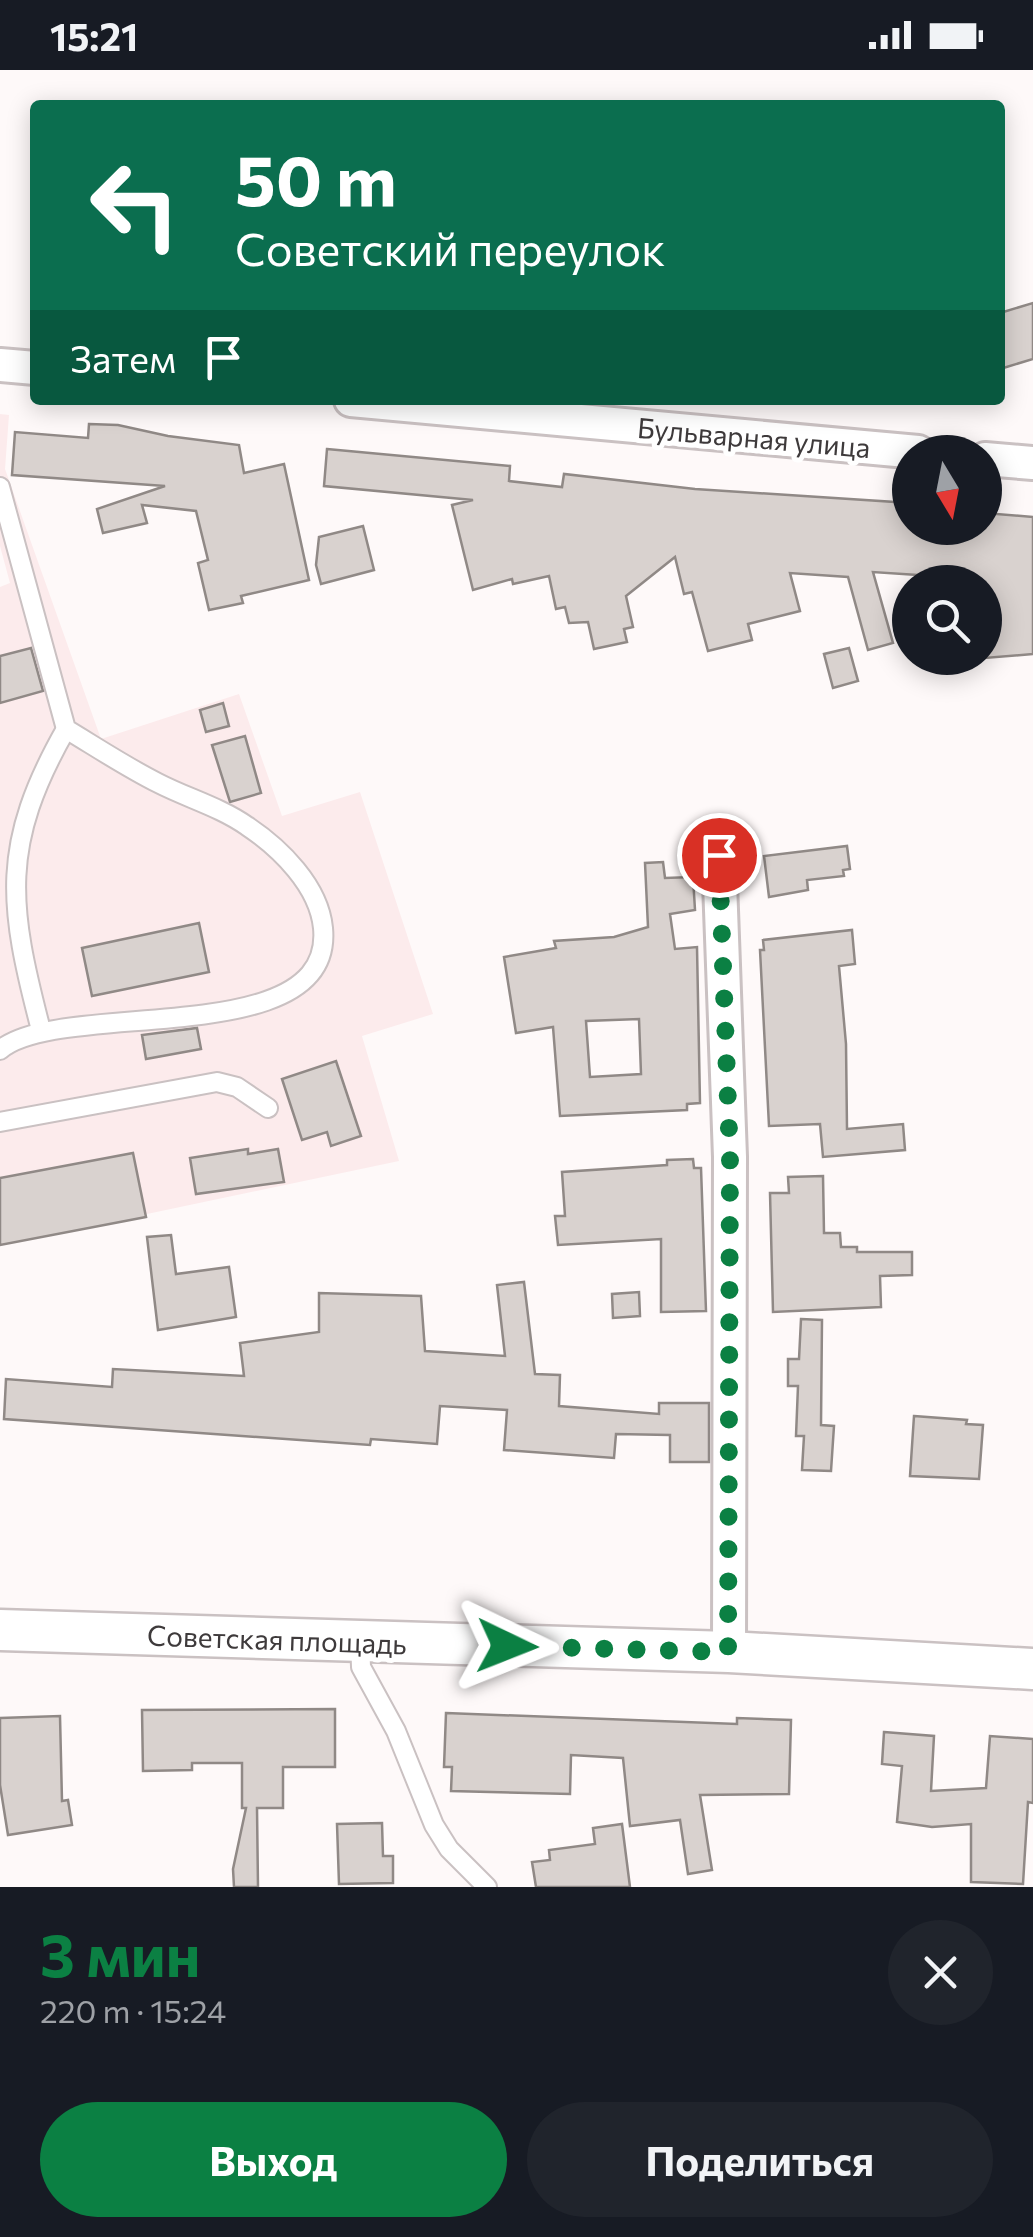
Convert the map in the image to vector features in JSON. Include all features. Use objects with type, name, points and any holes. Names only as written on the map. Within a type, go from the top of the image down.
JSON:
[{"type":"street","points":[[0,364],[30,367]]},
{"type":"street","name":"Бульварная улица","points":[[406,405],[892,450]]},
{"type":"street","points":[[1002,460],[1033,463]]},
{"type":"street","points":[[719,855],[730,1158],[728,1652]]},
{"type":"street","name":"Советская площадь","points":[[0,1630],[728,1652],[1033,1669]]},
{"type":"lane","points":[[0,487],[66,729],[147,778],[226,813],[270,844],[308,887],[322,920],[324,939],[315,968],[304,980],[264,1000],[140,1024],[42,1030],[12,1040],[0,1050]]},
{"type":"lane","points":[[42,1030],[17,935],[10,861],[24,798],[66,729]]},
{"type":"lane","points":[[0,1122],[217,1082],[237,1086],[268,1108]]},
{"type":"lane","points":[[360,1641],[361,1667],[396,1731],[434,1825],[449,1849],[487,1887]]},
{"type":"shaded area","points":[[0,414],[9,415],[5,469],[101,739],[239,694],[282,816],[360,792],[433,1014],[362,1036],[399,1161],[0,1245],[0,587],[10,583],[0,546]]},
{"type":"building","points":[[1033,303],[1033,359],[1005,367],[1005,311]]},
{"type":"building","points":[[89,424],[118,425],[239,445],[244,473],[284,464],[309,580],[241,596],[243,603],[209,610],[198,563],[208,560],[196,511],[142,505],[147,523],[103,533],[97,509],[165,486],[12,475],[15,432],[88,438]]},
{"type":"building","points":[[327,449],[510,466],[509,481],[562,487],[564,474],[695,489],[892,502],[892,545],[1002,545],[1002,514],[1033,517],[1033,654],[1002,657],[1002,565],[892,565],[892,573],[873,572],[892,643],[868,650],[848,577],[790,573],[800,611],[748,624],[752,640],[708,651],[692,592],[684,594],[675,557],[626,596],[633,627],[624,629],[627,642],[594,649],[588,622],[569,623],[565,607],[556,609],[549,576],[513,584],[512,579],[473,590],[452,505],[473,500],[324,486]]},
{"type":"building","points":[[363,526],[374,570],[321,584],[316,565],[319,537]]},
{"type":"building","points":[[31,648],[43,691],[0,703],[0,656]]},
{"type":"building","points":[[849,648],[858,681],[833,688],[824,654]]},
{"type":"building","points":[[223,703],[229,726],[206,732],[200,710]]},
{"type":"building","points":[[245,736],[261,793],[230,802],[212,745]]},
{"type":"building","points":[[847,846],[850,869],[843,870],[844,876],[807,880],[808,890],[769,897],[764,856]]},
{"type":"building","points":[[663,862],[665,878],[693,877],[695,910],[670,914],[675,949],[697,947],[700,1103],[687,1104],[687,1110],[560,1116],[553,1027],[516,1033],[504,957],[556,948],[554,941],[614,937],[648,927],[645,863]],"holes":[[[639,1019],[641,1074],[590,1077],[586,1021]]]},
{"type":"building","points":[[199,923],[209,972],[92,996],[82,948]]},
{"type":"building","points":[[852,930],[855,964],[839,966],[846,1044],[847,1129],[903,1124],[905,1150],[823,1157],[820,1124],[769,1126],[760,950],[764,950],[763,940]]},
{"type":"building","points":[[197,1028],[201,1049],[146,1059],[142,1035]]},
{"type":"building","points":[[336,1061],[361,1136],[331,1146],[327,1132],[302,1140],[282,1079]]},
{"type":"building","points":[[248,1149],[248,1154],[278,1149],[284,1182],[196,1194],[190,1158]]},
{"type":"building","points":[[133,1153],[146,1217],[0,1245],[0,1178]]},
{"type":"building","points":[[693,1159],[694,1168],[701,1168],[706,1311],[661,1312],[661,1239],[558,1245],[555,1216],[565,1216],[562,1172],[667,1165],[667,1160]]},
{"type":"building","points":[[823,1176],[824,1233],[840,1233],[841,1247],[857,1247],[857,1252],[912,1252],[912,1275],[880,1276],[881,1307],[773,1312],[770,1193],[789,1193],[788,1177]]},
{"type":"building","points":[[171,1235],[176,1274],[229,1267],[236,1317],[158,1330],[147,1237]]},
{"type":"building","points":[[524,1282],[535,1374],[560,1375],[559,1406],[659,1414],[659,1403],[709,1403],[709,1462],[670,1462],[670,1435],[616,1434],[614,1458],[504,1450],[507,1410],[440,1406],[437,1444],[371,1439],[370,1445],[4,1419],[6,1379],[112,1387],[113,1369],[244,1376],[240,1343],[319,1332],[319,1293],[421,1296],[425,1351],[505,1356],[497,1285]]},
{"type":"building","points":[[639,1292],[640,1316],[613,1318],[612,1294]]},
{"type":"building","points":[[801,1319],[822,1320],[821,1425],[834,1426],[831,1471],[802,1470],[804,1436],[796,1436],[798,1386],[788,1386],[788,1359],[799,1359]]},
{"type":"building","points":[[914,1416],[983,1425],[979,1479],[910,1476]]},
{"type":"building","points":[[335,1709],[335,1767],[283,1767],[283,1808],[257,1808],[258,1887],[234,1887],[233,1869],[246,1808],[242,1808],[242,1763],[192,1763],[192,1770],[143,1771],[142,1710]]},
{"type":"building","points":[[446,1713],[737,1724],[737,1718],[791,1720],[789,1794],[700,1795],[712,1870],[688,1874],[680,1820],[630,1826],[623,1758],[571,1755],[570,1794],[451,1791],[452,1767],[444,1767]]},
{"type":"building","points":[[60,1716],[62,1801],[68,1800],[72,1825],[8,1835],[0,1785],[0,1718]]},
{"type":"building","points":[[884,1732],[934,1736],[931,1791],[986,1788],[990,1736],[1033,1739],[1033,1803],[1028,1802],[1023,1884],[971,1882],[971,1824],[932,1827],[897,1822],[902,1766],[882,1764]]},
{"type":"building","points":[[382,1823],[383,1856],[393,1856],[393,1883],[339,1884],[337,1824]]},
{"type":"building","points":[[622,1824],[630,1887],[536,1887],[532,1862],[550,1860],[549,1850],[595,1844],[593,1828]]},
{"type":"route","points":[[507,1646],[728,1652],[730,1158],[719,855]]}]
